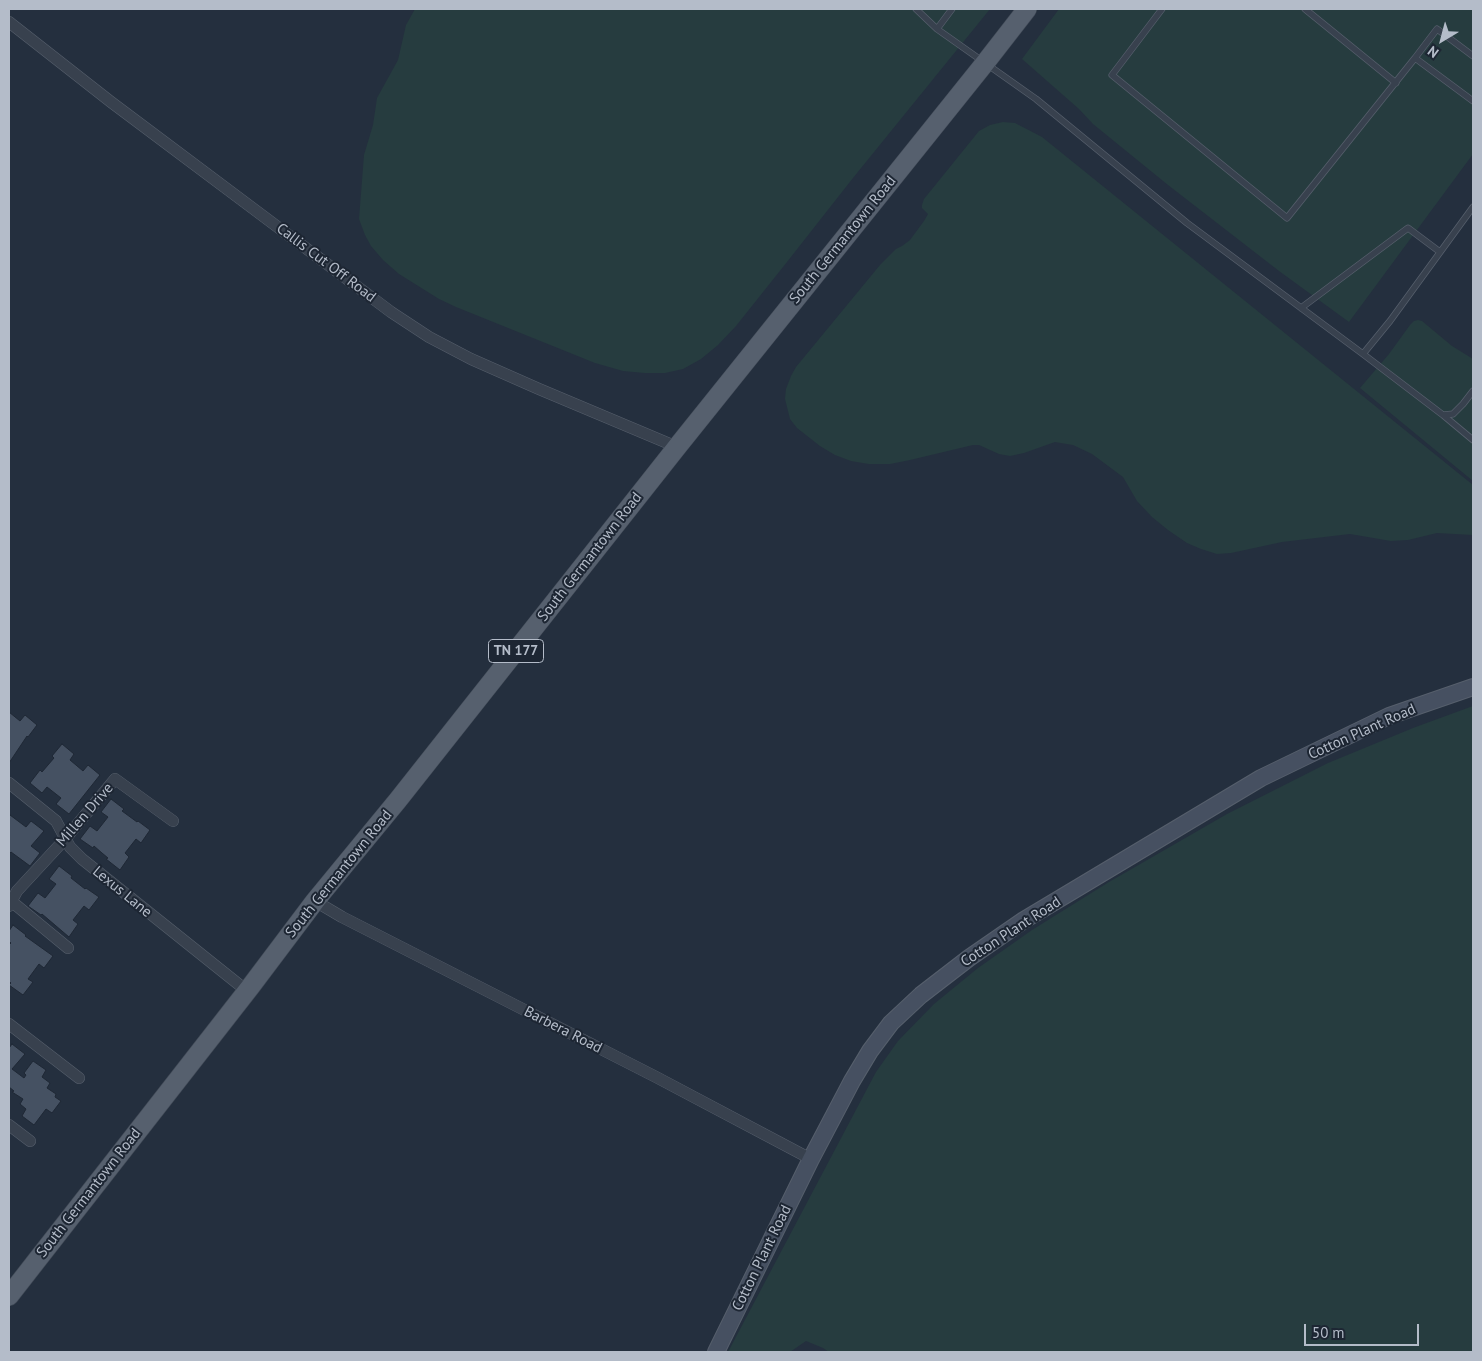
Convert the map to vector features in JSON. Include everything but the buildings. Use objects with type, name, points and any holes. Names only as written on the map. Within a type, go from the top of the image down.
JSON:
[{"type":"main road","name":"South Germantown Road","points":[[12,1287],[247,991],[316,900],[398,800],[1027,9]]},
{"type":"street","name":"Callis Cut Off Road","points":[[9,22],[111,102],[391,312],[429,337],[471,359],[538,389],[677,447]]},
{"type":"street","name":"Cotton Plant Road","points":[[716,1352],[852,1080],[870,1051],[891,1023],[921,995],[969,958],[1024,920],[1261,778],[1390,716],[1473,687]]},
{"type":"street","name":"Millen Drive","points":[[11,895],[66,838],[115,779],[173,821]]},
{"type":"street","name":"Lexus Lane","points":[[9,783],[56,821],[70,847],[82,859],[247,991]]},
{"type":"street","points":[[11,895],[68,948]]},
{"type":"street","name":"Barbera Road","points":[[316,900],[342,917],[648,1073],[811,1159]]},
{"type":"street","points":[[9,1024],[79,1078]]},
{"type":"street","points":[[9,1125],[30,1141]]},
{"type":"lane","points":[[916,9],[937,29],[1036,100],[1187,222],[1364,354],[1471,438]]},
{"type":"lane","points":[[937,29],[952,9]]},
{"type":"lane","points":[[1162,9],[1112,75],[1287,218],[1437,29],[1473,56]]},
{"type":"lane","points":[[1305,9],[1396,83]]},
{"type":"lane","points":[[1415,58],[1473,101]]},
{"type":"lane","points":[[1364,354],[1473,207]]},
{"type":"lane","points":[[1301,308],[1408,228],[1440,252]]},
{"type":"lane","points":[[1443,416],[1453,414],[1464,404],[1473,391]]},
{"type":"green space","points":[[415,9],[990,9],[736,326],[718,345],[701,359],[683,369],[665,373],[645,373],[623,371],[595,363],[456,307],[439,299],[399,274],[371,246],[359,219],[364,155],[373,125],[377,98],[398,60],[406,25]]},
{"type":"green space","points":[[1059,9],[1472,9],[1473,154],[1349,322],[1279,271],[1168,185],[1093,124],[1079,109],[1022,59]]},
{"type":"green space","points":[[1003,122],[1015,123],[1042,137],[1473,485],[1473,535],[1437,533],[1408,540],[1391,541],[1350,534],[1282,542],[1231,553],[1217,554],[1187,543],[1168,530],[1137,501],[1123,477],[1092,454],[1073,445],[1055,442],[1010,456],[999,454],[979,445],[973,445],[890,464],[869,464],[851,461],[835,455],[797,428],[790,419],[785,399],[786,389],[796,367],[880,265],[896,249],[910,240],[928,214],[922,208],[924,199],[979,131],[990,125]]},
{"type":"green space","points":[[1418,320],[1422,321],[1452,346],[1473,359],[1473,481],[1360,388],[1389,354],[1410,325]]},
{"type":"green space","points":[[1473,706],[1473,1352],[829,1352],[806,1341],[790,1352],[728,1352],[876,1072],[898,1041],[934,1004],[978,968],[1032,930],[1109,882],[1227,814],[1328,763]]}]
